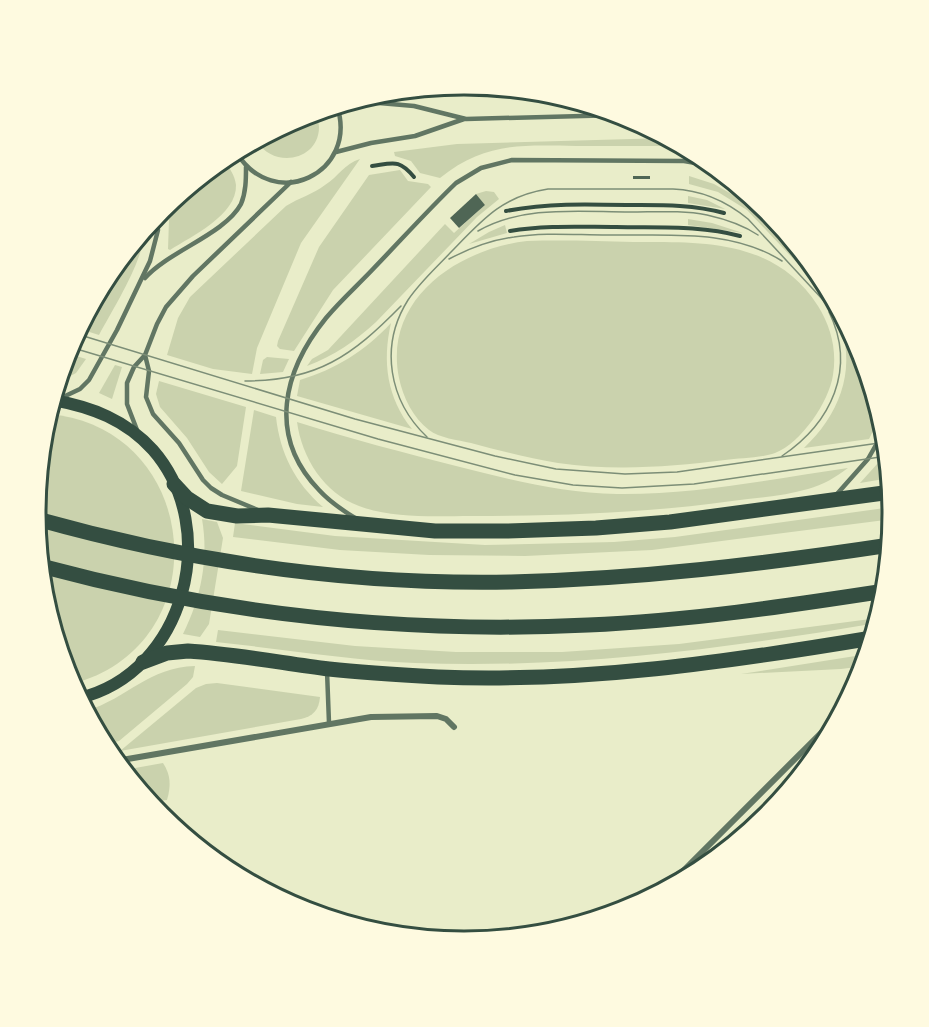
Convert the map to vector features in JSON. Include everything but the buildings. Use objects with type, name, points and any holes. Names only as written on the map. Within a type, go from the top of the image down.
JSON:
[{"type":"main road","points":[[62,402],[103,413],[122,423],[139,436],[153,451],[182,500],[188,547],[181,602],[161,641],[143,662]]},
{"type":"main road","points":[[174,484],[187,498],[207,511],[237,516],[268,515],[435,531],[596,528],[681,521],[882,493]]},
{"type":"main road","points":[[46,521],[147,546],[273,568],[448,581],[562,580],[670,573],[790,560],[881,546]]},
{"type":"main road","points":[[50,568],[140,591],[268,613],[438,626],[589,625],[699,616],[812,603],[874,593]]},
{"type":"main road","points":[[88,694],[108,686],[143,662],[167,652],[189,651],[327,668],[440,677],[527,677],[633,672],[738,660],[863,640]]},
{"type":"street","points":[[127,759],[371,717],[437,716],[446,719],[454,727]]},
{"type":"street","points":[[687,867],[818,736]]},
{"type":"lane","points":[[385,104],[414,106],[466,118],[591,116]]},
{"type":"lane","points":[[242,160],[258,176],[273,182],[291,182],[317,173],[336,152],[341,138],[342,122],[340,115]]},
{"type":"lane","points":[[336,152],[371,143],[416,136],[466,118]]},
{"type":"lane","points":[[364,525],[330,501],[301,468],[290,441],[287,425],[288,391],[303,354],[328,316],[447,192],[462,179],[481,168],[512,160],[691,162]]},
{"type":"lane","points":[[141,282],[162,263],[209,233],[234,213],[241,203],[246,184],[246,166]]},
{"type":"lane","points":[[139,436],[127,404],[126,394],[131,372],[145,355],[157,324],[178,291],[291,182]]},
{"type":"lane","points":[[63,398],[80,389],[89,380],[141,282],[155,245],[158,230]]},
{"type":"lane","points":[[145,355],[149,371],[146,389],[149,406],[179,443],[203,480],[222,495],[268,515]]},
{"type":"lane","points":[[830,501],[863,466],[877,446]]},
{"type":"lane","points":[[327,668],[330,723]]},
{"type":"path","points":[[372,166],[399,163],[405,166],[414,177]]},
{"type":"path","points":[[506,211],[552,204],[676,205],[705,208],[724,213]]},
{"type":"path","points":[[510,231],[540,227],[684,228],[740,236]]},
{"type":"green space","points":[[318,122],[317,139],[304,154],[284,158],[263,148],[280,139]]},
{"type":"green space","points":[[648,139],[662,146],[505,148],[473,158],[440,178],[420,173],[411,161],[395,156],[394,152],[457,144]]},
{"type":"green space","points":[[360,159],[301,243],[257,348],[252,374],[213,369],[167,355],[178,318],[190,297],[286,206],[330,182],[350,164]]},
{"type":"green space","points":[[229,168],[236,185],[234,196],[229,206],[212,224],[170,250],[168,249],[169,220],[189,199]]},
{"type":"green space","points":[[400,170],[408,181],[428,184],[431,187],[333,290],[294,351],[280,349],[277,346],[278,341],[319,247],[369,175]]},
{"type":"green space","points":[[689,176],[714,184],[740,199],[805,271],[747,210],[718,192],[689,184]]},
{"type":"green space","points":[[486,191],[494,192],[499,199],[477,217],[376,322],[344,347],[307,366],[312,359],[328,350],[445,224],[454,233],[485,205],[476,194]]},
{"type":"green space","points":[[688,196],[707,200],[725,209],[688,203]]},
{"type":"green space","points":[[688,219],[712,223],[743,233],[688,225]]},
{"type":"green space","points":[[505,225],[507,233],[469,244],[489,232]]},
{"type":"green space","points":[[527,241],[659,242],[711,245],[759,256],[781,268],[801,284],[818,306],[832,339],[833,375],[820,409],[804,431],[785,448],[775,453],[683,465],[600,467],[558,463],[525,457],[433,433],[414,413],[406,400],[399,378],[397,350],[403,324],[414,302],[431,283],[452,267],[501,246]]},
{"type":"green space","points":[[141,249],[134,270],[99,335],[89,332],[117,281]]},
{"type":"green space","points":[[391,323],[387,352],[389,379],[397,405],[412,429],[297,396],[300,380],[338,365],[371,342]]},
{"type":"green space","points":[[844,339],[860,379],[874,430],[869,439],[804,448],[826,422],[841,393],[845,377]]},
{"type":"green space","points":[[77,356],[86,359],[76,373],[70,376]]},
{"type":"green space","points":[[267,357],[289,359],[283,372],[260,374],[263,360]]},
{"type":"green space","points":[[115,365],[122,367],[112,399],[99,393]]},
{"type":"green space","points":[[159,381],[246,407],[237,466],[222,484],[209,472],[187,438],[160,407],[156,394]]},
{"type":"green space","points":[[254,410],[276,417],[281,443],[290,466],[304,488],[323,507],[297,504],[241,491]]},
{"type":"green space","points":[[58,417],[100,428],[138,457],[163,495],[174,540],[171,585],[153,627],[120,662],[81,680],[61,622],[50,568],[46,514],[50,459]]},
{"type":"green space","points":[[297,422],[378,446],[499,477],[597,493],[675,492],[848,468],[824,483],[799,491],[699,505],[570,514],[401,515],[359,506],[335,492],[325,483],[310,461]]},
{"type":"green space","points":[[878,463],[881,479],[860,483]]},
{"type":"green space","points":[[882,508],[882,520],[652,550],[525,556],[429,555],[340,550],[233,537],[235,523],[335,536],[485,545],[614,542],[675,537]]},
{"type":"green space","points":[[202,519],[217,522],[223,538],[209,624],[200,637],[183,634],[195,606],[202,578],[205,549]]},
{"type":"green space","points":[[869,619],[867,625],[704,649],[531,663],[390,662],[216,642],[218,630],[355,646],[456,652],[562,652],[679,644]]},
{"type":"green space","points":[[857,656],[853,667],[741,674]]},
{"type":"green space","points":[[195,666],[193,677],[115,742],[95,707],[151,677],[179,668]]},
{"type":"green space","points":[[217,683],[320,697],[315,712],[301,719],[121,751],[196,688]]},
{"type":"green space","points":[[163,763],[170,781],[167,800],[161,801],[133,768]]},
{"type":"tram line","points":[[427,437],[404,407],[392,372],[393,336],[399,318],[408,300],[428,275],[483,220],[505,204],[532,192],[548,189],[673,189],[704,194],[731,207],[748,219],[825,302]]},
{"type":"tram line","points":[[478,231],[514,217],[552,212],[669,212],[698,213],[727,220],[758,235]]},
{"type":"tram line","points":[[449,259],[497,240],[525,235],[560,234],[697,236],[741,243],[762,250],[782,261]]},
{"type":"tram line","points":[[245,381],[293,376],[332,362],[366,339],[401,306]]},
{"type":"tram line","points":[[782,456],[814,428],[826,411],[834,393],[839,374],[840,354],[837,333],[829,312]]},
{"type":"tram line","points":[[86,337],[355,419],[495,456],[556,469],[625,474],[677,472],[876,443]]},
{"type":"tram line","points":[[80,350],[378,439],[515,475],[573,485],[622,488],[694,484],[879,457]]}]
